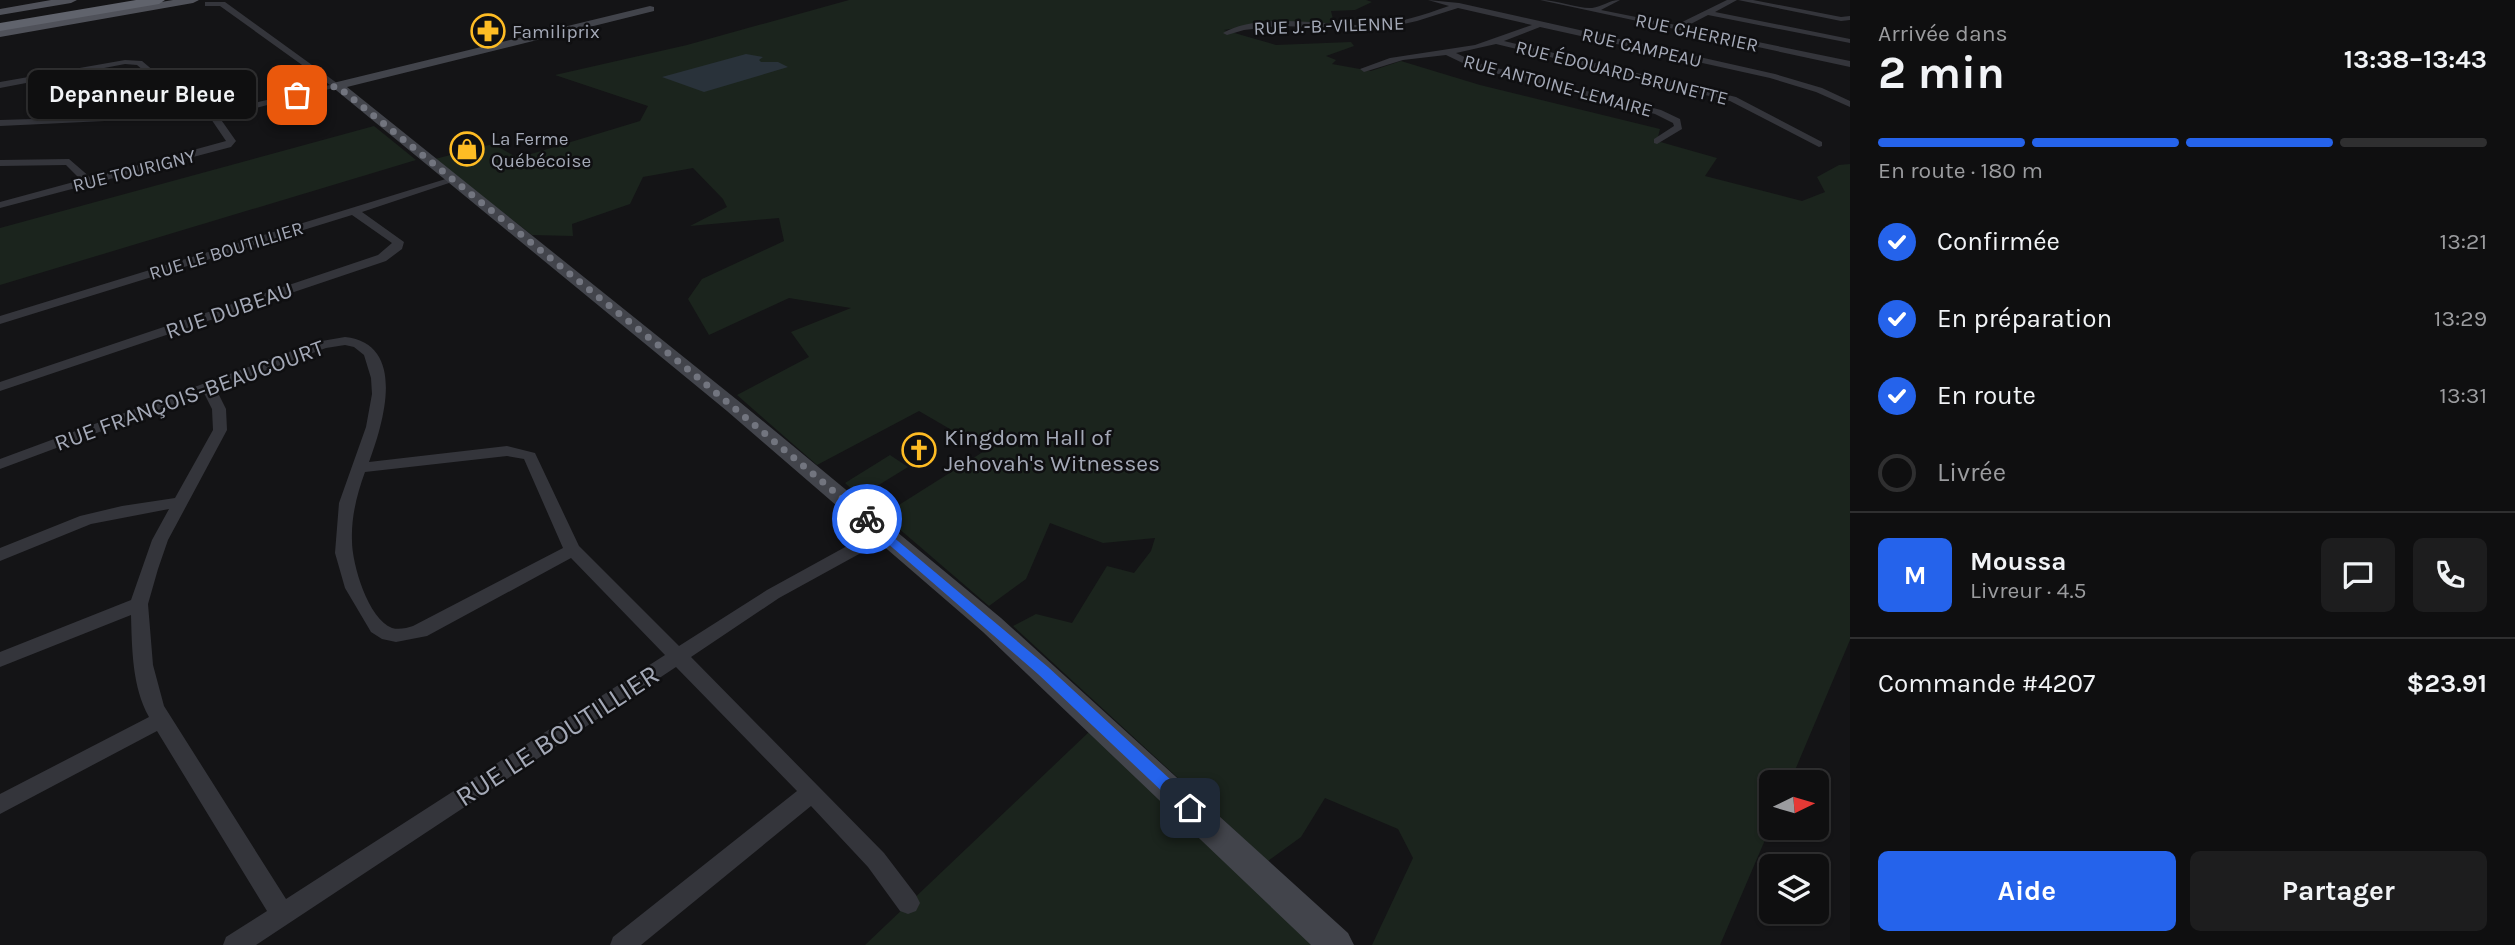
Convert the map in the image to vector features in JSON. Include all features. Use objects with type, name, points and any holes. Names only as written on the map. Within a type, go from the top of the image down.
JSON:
[{"type":"highway","points":[[0,14],[86,0]]},
{"type":"highway","points":[[0,14],[108,0]]},
{"type":"highway","points":[[0,27],[159,0]]},
{"type":"main road","points":[[0,14],[71,0]]},
{"type":"main road","points":[[0,33],[193,0]]},
{"type":"main road","points":[[110,14],[211,0]]},
{"type":"main road","points":[[616,4],[650,9]]},
{"type":"main road","points":[[337,86],[633,6]]},
{"type":"main road","points":[[337,86],[684,366],[884,533],[1043,671],[1336,945]]},
{"type":"street","name":"RUE CAMPEAU","points":[[1432,0],[1783,79],[1850,104]]},
{"type":"street","name":"RUE J.-B.-VILENNE","points":[[1227,33],[1237,29],[1272,26],[1386,26],[1416,21],[1471,0]]},
{"type":"street","name":"RUE CHERRIER","points":[[1544,0],[1850,65]]},
{"type":"street","points":[[1594,10],[1616,0]]},
{"type":"street","points":[[1677,28],[1733,0]]},
{"type":"street","points":[[1742,0],[1817,14],[1850,17]]},
{"type":"street","points":[[228,10],[271,37],[337,86]]},
{"type":"street","points":[[1708,13],[1850,41]]},
{"type":"street","points":[[1364,69],[1394,58],[1499,42],[1540,24]]},
{"type":"street","name":"RUE ÉDOUARD-BRUNETTE","points":[[1499,42],[1733,99],[1819,144]]},
{"type":"street","name":"RUE ANTOINE-LEMAIRE","points":[[1447,52],[1474,65],[1664,114],[1677,121],[1679,127],[1657,141]]},
{"type":"street","points":[[0,85],[125,62],[139,63],[157,77],[147,83],[73,98],[34,122]]},
{"type":"street","points":[[0,123],[208,114],[337,86]]},
{"type":"street","points":[[1829,94],[1850,93]]},
{"type":"street","name":"RUE TOURIGNY","points":[[0,205],[228,145],[231,141],[208,114]]},
{"type":"street","points":[[0,163],[69,162],[89,182]]},
{"type":"street","name":"RUE LE BOUTILLIER","points":[[0,320],[453,180]]},
{"type":"street","name":"RUE DUBEAU","points":[[0,387],[382,257],[398,247],[398,242],[354,211]]},
{"type":"street","name":"RUE FRANÇOIS-BEAUCOURT","points":[[0,464],[321,345],[357,341],[371,355],[382,391],[346,514],[345,562],[352,586],[372,621],[383,633],[396,636],[420,631],[573,550]]},
{"type":"street","points":[[208,387],[219,409],[220,430],[160,540],[139,604],[143,665],[154,708],[160,720],[282,914]]},
{"type":"street","points":[[359,468],[507,452],[527,454],[532,458],[566,540],[573,550],[812,792],[876,860],[908,904]]},
{"type":"street","points":[[0,555],[86,520],[122,511],[181,502]]},
{"type":"street","name":"RUE LE BOUTILLIER","points":[[235,945],[784,588],[884,533]]},
{"type":"street","points":[[0,660],[139,604]]},
{"type":"street","points":[[0,805],[160,720]]},
{"type":"street","points":[[622,945],[812,792]]},
{"type":"shaded area","points":[[849,0],[1366,0],[1372,2],[1355,10],[1331,11],[1334,23],[1264,24],[1224,30],[1276,45],[1351,42],[1354,46],[1326,56],[1336,60],[1332,64],[1371,71],[1401,61],[1480,85],[1660,129],[1657,141],[1717,158],[1705,176],[1802,201],[1825,192],[1817,177],[1839,165],[1850,164],[1850,640],[1795,770],[1759,770],[1759,840],[1765,840],[1720,945],[1372,945],[1413,858],[1398,829],[1325,798],[1301,837],[1268,861],[1013,626],[1036,614],[1072,623],[1107,566],[1134,573],[1151,551],[1155,538],[1103,543],[1050,523],[1026,579],[989,606],[883,515],[986,450],[919,411],[817,465],[737,395],[809,357],[791,332],[851,308],[789,298],[709,335],[688,299],[702,279],[784,241],[779,218],[690,226],[727,207],[723,199],[693,168],[643,177],[630,204],[572,224],[573,236],[532,235],[435,159],[493,144],[518,158],[640,121],[648,106],[555,75],[687,45]]},
{"type":"shaded area","points":[[746,54],[763,57],[759,60],[761,62],[778,62],[788,67],[704,92],[662,77]]},
{"type":"shaded area","points":[[374,126],[416,160],[0,285],[0,228]]},
{"type":"shaded area","points":[[890,455],[908,467],[869,491],[869,500],[866,502],[845,483]]},
{"type":"shaded area","points":[[1090,731],[1313,945],[865,945]]},
{"type":"way so far","points":[[297,95],[337,86],[684,366],[867,519]]},
{"type":"place","name":"Familiprix","points":[[488,31]]},
{"type":"place","name":"Depanneur Bleue","points":[[297,95]]},
{"type":"place","name":"La Ferme Québécoise","points":[[467,149]]},
{"type":"place","name":"Kingdom Hall of Jehovah's Witnesses","points":[[919,450]]},
{"type":"route","points":[[867,519],[992,625],[1190,808]]}]
